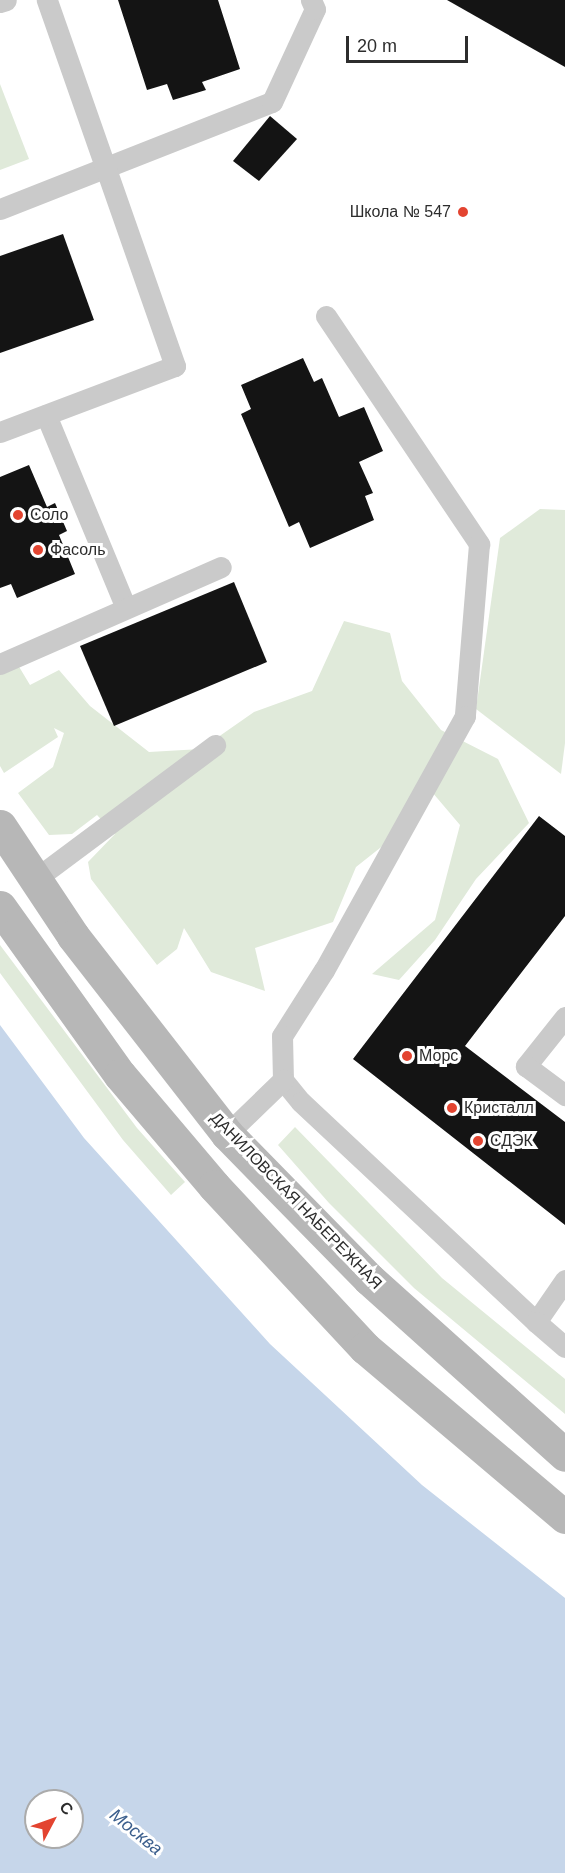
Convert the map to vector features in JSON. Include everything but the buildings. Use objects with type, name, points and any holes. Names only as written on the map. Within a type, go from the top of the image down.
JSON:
[{"type":"main road","name":"ДАНИЛОВСКАЯ НАБЕРЕЖНАЯ","points":[[0,826],[73,936],[227,1134],[369,1279],[565,1455]]},
{"type":"main road","points":[[0,907],[120,1075],[214,1186],[365,1348],[565,1518]]},
{"type":"lane","points":[[0,2],[6,0]]},
{"type":"lane","points":[[0,432],[175,366],[47,0]]},
{"type":"lane","points":[[0,209],[107,170],[272,102],[315,9],[311,0]]},
{"type":"lane","points":[[326,316],[479,544],[465,716],[324,970],[282,1036],[283,1080],[301,1102],[565,1347]]},
{"type":"lane","points":[[46,415],[126,608]]},
{"type":"lane","points":[[0,664],[220,567]]},
{"type":"lane","points":[[34,880],[215,745]]},
{"type":"lane","points":[[565,1017],[526,1066],[565,1095]]},
{"type":"lane","points":[[227,1134],[283,1080]]},
{"type":"lane","points":[[536,1322],[565,1280]]},
{"type":"green space","points":[[0,84],[29,159],[0,170]]},
{"type":"green space","points":[[540,509],[565,510],[565,743],[561,774],[476,709],[500,538]]},
{"type":"green space","points":[[344,621],[390,633],[402,681],[441,730],[498,759],[529,823],[476,879],[435,940],[399,980],[372,974],[435,920],[460,825],[432,792],[404,829],[356,867],[333,922],[255,948],[265,991],[211,972],[184,928],[177,949],[157,965],[91,879],[88,862],[115,834],[97,815],[72,834],[49,835],[18,793],[53,767],[64,733],[54,728],[58,737],[4,773],[0,766],[0,674],[18,665],[30,685],[59,670],[90,706],[149,752],[201,749],[254,712],[312,691]]},
{"type":"green space","points":[[0,945],[137,1128],[185,1182],[171,1195],[123,1140],[0,973]]},
{"type":"green space","points":[[295,1127],[442,1278],[565,1379],[565,1414],[414,1288],[329,1203],[278,1145]]},
{"type":"water","name":"Москва","points":[[0,1025],[84,1138],[270,1344],[422,1485],[565,1598],[565,1873],[0,1873]]},
{"type":"place","name":"Школа № 547","points":[[463,212]]},
{"type":"place","name":"Соло","points":[[18,515]]},
{"type":"place","name":"Фасоль","points":[[38,550]]},
{"type":"place","name":"Морс","points":[[407,1056]]},
{"type":"place","name":"Кристалл","points":[[452,1108]]},
{"type":"place","name":"СДЭК","points":[[478,1141]]}]
